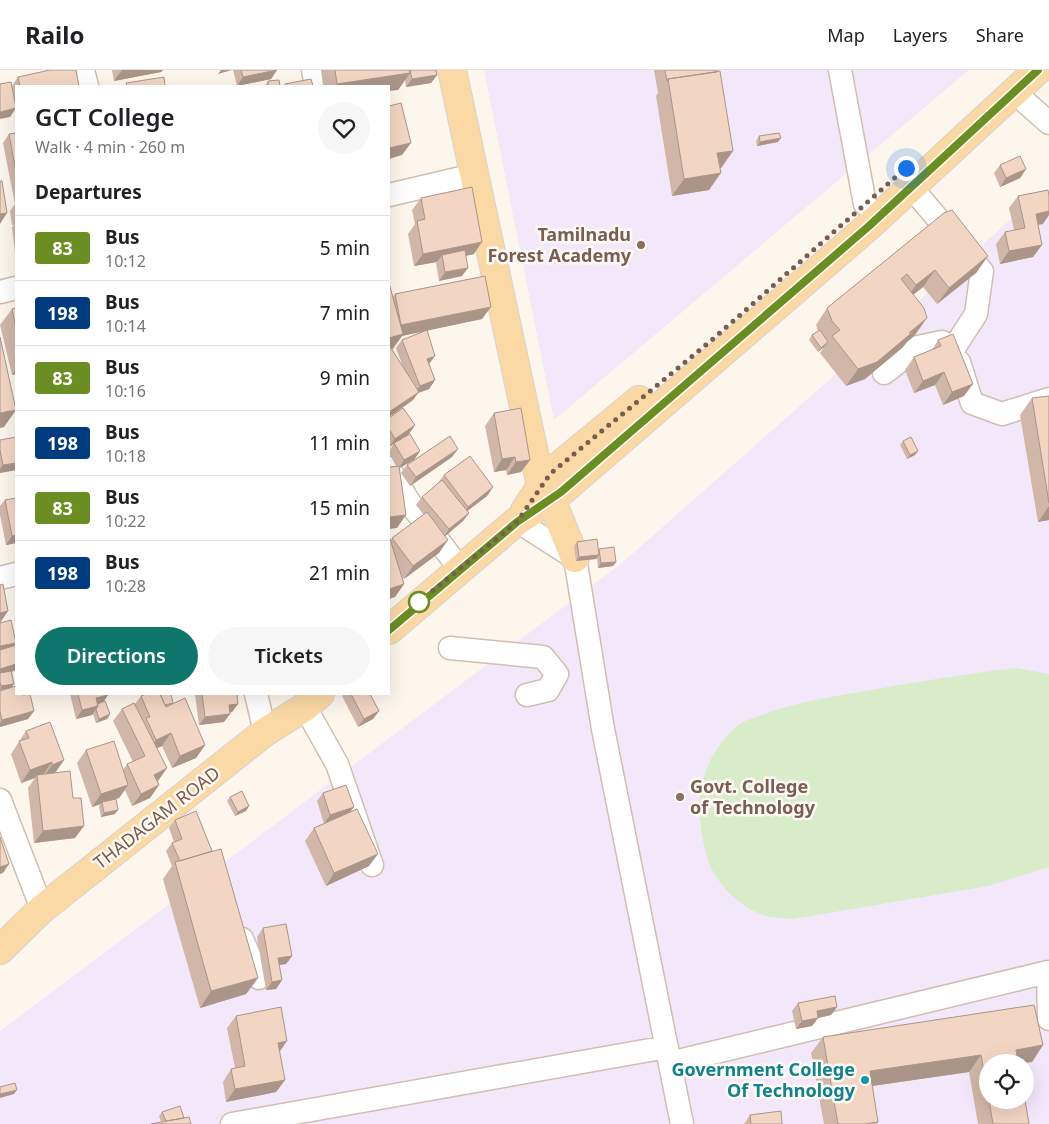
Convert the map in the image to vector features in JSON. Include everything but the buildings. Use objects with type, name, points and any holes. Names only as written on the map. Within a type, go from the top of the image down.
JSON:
[{"type":"main road","points":[[452,70],[546,493],[575,558]]},
{"type":"main road","points":[[546,493],[550,474],[713,339],[865,204],[1014,81],[1038,70]]},
{"type":"main road","points":[[390,629],[460,568],[517,522],[546,493],[869,226],[911,187],[1014,81]]},
{"type":"main road","name":"THADAGAM ROAD","points":[[0,950],[42,909],[185,808],[265,732],[313,700]]},
{"type":"street","points":[[83,70],[87,85]]},
{"type":"street","points":[[313,70],[316,85]]},
{"type":"street","points":[[840,70],[865,204]]},
{"type":"street","points":[[1014,81],[1049,124]]},
{"type":"street","points":[[390,196],[474,175]]},
{"type":"street","points":[[911,187],[982,271],[976,314],[954,348]]},
{"type":"street","points":[[0,292],[15,288]]},
{"type":"street","points":[[884,373],[918,347],[942,342],[954,348],[972,403],[1002,414],[1049,399]]},
{"type":"street","points":[[390,470],[409,502],[460,568]]},
{"type":"street","points":[[517,522],[575,558],[593,669],[682,1124]]},
{"type":"street","points":[[0,578],[15,574]]},
{"type":"street","points":[[450,648],[543,657],[557,674]]},
{"type":"street","points":[[557,674],[593,669]]},
{"type":"street","points":[[527,695],[548,690],[557,674]]},
{"type":"street","points":[[256,695],[265,732]]},
{"type":"street","points":[[313,700],[372,865]]},
{"type":"street","points":[[0,800],[42,909]]},
{"type":"street","points":[[232,916],[259,978]]},
{"type":"street","points":[[232,1124],[668,1055],[1049,972],[1049,1019]]},
{"type":"shaded area","name":"Tamilnadu Forest Academy","points":[[484,70],[969,70],[554,420]]},
{"type":"shaded area","name":"Govt. College of Technology","points":[[1044,190],[1049,217],[1049,1124],[0,1124],[0,1031],[622,563]]},
{"type":"green space","points":[[1016,668],[1049,674],[1049,867],[988,886],[793,919],[770,917],[753,911],[735,899],[720,882],[709,863],[706,853],[700,818],[700,801],[702,784],[714,753],[738,725],[746,720],[775,710],[813,700],[921,681]]},
{"type":"bus line","name":"83","points":[[390,629],[419,602],[517,522],[561,492],[869,226],[1038,70]]},
{"type":"place","name":"Tamilnadu Forest Academy","points":[[641,245]]},
{"type":"place","name":"Govt. College of Technology","points":[[680,797]]},
{"type":"place","name":"Government College Of Technology","points":[[865,1080]]},
{"type":"route","points":[[419,602],[517,522],[550,474],[713,339],[906,168]]}]
